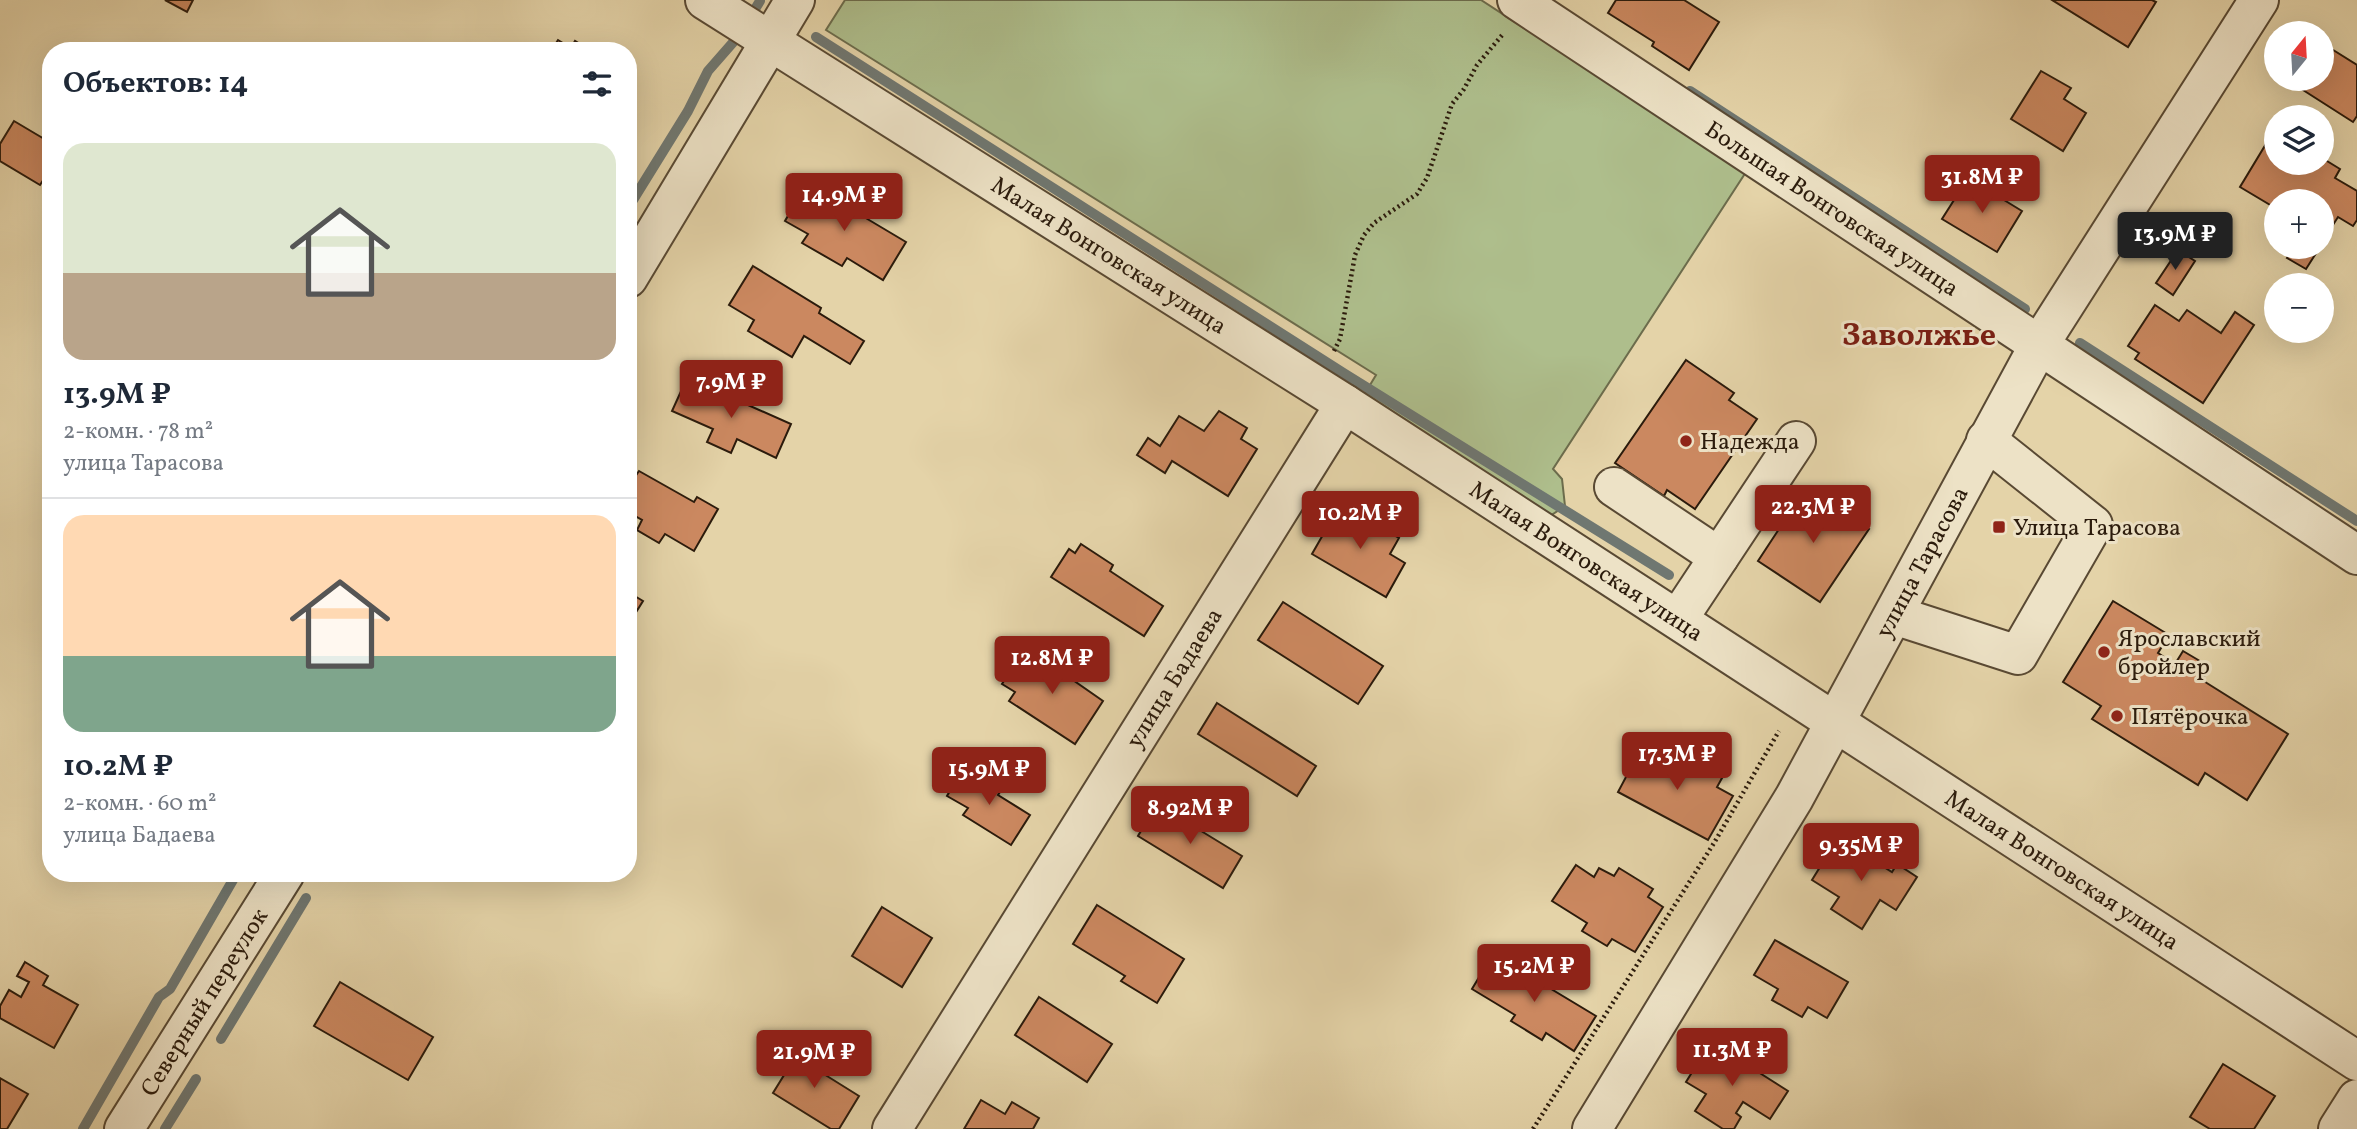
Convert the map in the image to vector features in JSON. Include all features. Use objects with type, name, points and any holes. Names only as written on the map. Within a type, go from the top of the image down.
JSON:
[{"type":"street","name":"Малая Вонговская улица","points":[[705,0],[1345,404],[1838,721],[2357,1061]]},
{"type":"street","points":[[637,263],[795,0]]},
{"type":"street","name":"улица Тарасова","points":[[1592,1129],[1838,721],[2039,345],[2259,0]]},
{"type":"street","name":"Большая Вонговская улица","points":[[1512,13],[2039,345],[2357,555]]},
{"type":"street","name":"улица Бадаева","points":[[892,1129],[1345,404]]},
{"type":"street","points":[[1894,615],[2018,655],[2093,525],[1986,440]]},
{"type":"street","points":[[1678,619],[1796,441]]},
{"type":"street","points":[[1614,487],[1719,557]]},
{"type":"street","name":"Северный переулок","points":[[124,1129],[279,882]]},
{"type":"street","points":[[2338,1129],[2357,1099]]},
{"type":"path","points":[[1331,357],[1340,339],[1355,255],[1364,235],[1374,223],[1417,194],[1427,178],[1452,104],[1477,65],[1502,38],[1512,13]]},
{"type":"path","points":[[1533,1129],[1714,843],[1799,697]]},
{"type":"green space","points":[[845,0],[1481,0],[1746,172],[1553,469],[1562,479],[1565,506],[1541,522],[1364,395],[1376,375],[826,30]]},
{"type":"building","points":[[165,0],[193,0],[187,12]]},
{"type":"building","points":[[1616,0],[1684,0],[1719,22],[1689,70],[1652,46],[1654,42],[1608,13]]},
{"type":"building","points":[[2052,0],[2152,0],[2156,2],[2128,47]]},
{"type":"building","points":[[2334,51],[2357,65],[2357,116],[2353,122],[2334,110],[2334,105],[2326,105],[2305,91],[2334,91]]},
{"type":"building","points":[[2041,71],[2071,88],[2064,99],[2086,113],[2063,151],[2011,119]]},
{"type":"building","points":[[14,121],[42,138],[40,185],[0,161],[0,144]]},
{"type":"building","points":[[2264,147],[2264,175],[2334,175],[2334,165],[2340,169],[2335,178],[2357,191],[2357,220],[2353,226],[2338,217],[2334,223],[2334,189],[2264,189],[2264,201],[2240,187]]},
{"type":"building","points":[[1968,178],[2022,211],[1997,252],[1942,219]]},
{"type":"building","points":[[807,183],[906,242],[883,280],[847,258],[842,266],[802,243],[808,234],[785,221]]},
{"type":"building","points":[[2178,250],[2195,261],[2173,295],[2156,283]]},
{"type":"building","points":[[2289,259],[2312,259],[2306,269]]},
{"type":"building","points":[[753,266],[821,308],[819,313],[864,341],[850,364],[804,336],[792,357],[748,331],[754,320],[729,305]]},
{"type":"building","points":[[2155,305],[2179,321],[2187,310],[2221,333],[2235,312],[2254,325],[2203,403],[2135,359],[2139,353],[2128,346]]},
{"type":"building","name":"Надежда","points":[[1686,360],[1734,393],[1729,400],[1757,419],[1695,509],[1667,490],[1664,496],[1615,463]]},
{"type":"building","points":[[687,378],[791,424],[776,458],[737,439],[731,453],[707,442],[713,429],[672,411]]},
{"type":"building","points":[[1219,411],[1247,428],[1241,439],[1257,449],[1228,496],[1172,461],[1165,473],[1137,455],[1148,438],[1160,446],[1179,416],[1204,431]]},
{"type":"building","points":[[639,471],[694,502],[697,497],[718,509],[694,551],[665,534],[659,543],[637,530],[642,520],[637,517]]},
{"type":"building","points":[[1806,488],[1869,529],[1820,602],[1758,561]]},
{"type":"building","points":[[1340,505],[1399,538],[1390,554],[1405,563],[1386,597],[1312,554]]},
{"type":"building","points":[[1081,544],[1113,565],[1110,571],[1163,606],[1144,636],[1051,577],[1069,549],[1075,553]]},
{"type":"building","points":[[637,597],[643,601],[637,611]]},
{"type":"building","points":[[2113,601],[2169,635],[2158,653],[2175,664],[2183,651],[2210,667],[2202,680],[2288,734],[2247,800],[2205,773],[2198,785],[2092,719],[2101,706],[2063,682]]},
{"type":"building","points":[[1283,602],[1383,666],[1358,704],[1258,640]]},
{"type":"building","points":[[1024,650],[1055,670],[1060,662],[1078,674],[1073,680],[1103,701],[1075,744],[1009,701],[1015,692],[1002,684]]},
{"type":"building","points":[[1217,703],[1316,766],[1297,796],[1198,734]]},
{"type":"building","points":[[1643,745],[1692,771],[1696,763],[1722,778],[1717,787],[1733,796],[1708,840],[1618,792]]},
{"type":"building","points":[[978,770],[1004,786],[998,795],[1030,815],[1011,845],[963,815],[968,808],[947,796],[958,777],[969,784]]},
{"type":"building","points":[[1157,804],[1242,856],[1223,888],[1138,836]]},
{"type":"building","points":[[1838,838],[1892,872],[1897,864],[1917,877],[1896,910],[1880,900],[1862,929],[1831,909],[1839,897],[1812,880]]},
{"type":"building","points":[[1576,865],[1594,877],[1599,868],[1614,876],[1619,868],[1653,889],[1648,897],[1663,907],[1635,952],[1612,939],[1607,946],[1582,931],[1587,923],[1552,901]]},
{"type":"building","points":[[1097,905],[1184,959],[1157,1003],[1121,981],[1125,976],[1073,944]]},
{"type":"building","points":[[882,907],[932,938],[902,987],[852,956]]},
{"type":"building","points":[[1775,940],[1848,982],[1827,1018],[1808,1007],[1802,1017],[1772,1000],[1778,989],[1754,975]]},
{"type":"building","points":[[1493,954],[1596,1016],[1574,1051],[1546,1033],[1542,1040],[1511,1021],[1515,1015],[1472,989]]},
{"type":"building","points":[[25,962],[48,976],[43,985],[78,1005],[54,1048],[0,1018],[0,1006],[9,990],[21,997],[29,982],[17,976]]},
{"type":"building","points":[[340,982],[433,1037],[408,1080],[314,1026]]},
{"type":"building","points":[[1039,997],[1112,1044],[1087,1082],[1015,1035]]},
{"type":"building","points":[[1711,1042],[1788,1091],[1770,1119],[1743,1102],[1736,1113],[1741,1117],[1734,1129],[1723,1129],[1695,1111],[1706,1094],[1686,1082]]},
{"type":"building","points":[[788,1046],[801,1054],[804,1049],[824,1062],[819,1071],[859,1096],[839,1129],[831,1129],[773,1093],[789,1067],[779,1061]]},
{"type":"building","points":[[2223,1064],[2275,1096],[2254,1129],[2210,1129],[2190,1117]]},
{"type":"building","points":[[0,1078],[28,1094],[7,1129],[0,1129]]},
{"type":"building","points":[[981,1100],[1005,1114],[1012,1102],[1039,1118],[1033,1129],[964,1129]]},
{"type":"waterway","points":[[752,14],[760,1]]},
{"type":"waterway","points":[[816,37],[1345,374],[1669,575]]},
{"type":"waterway","points":[[637,193],[688,111],[708,71],[736,39]]},
{"type":"waterway","points":[[1690,91],[2025,309]]},
{"type":"waterway","points":[[2080,343],[2357,521]]},
{"type":"waterway","points":[[83,1129],[159,997],[170,989],[232,882]]},
{"type":"waterway","points":[[221,1039],[306,898]]},
{"type":"waterway","points":[[165,1129],[196,1079]]},
{"type":"place","name":"Надежда","points":[[1686,441]]},
{"type":"place","name":"Улица Тарасова","points":[[1999,527]]},
{"type":"place","name":"Ярославский бройлер","points":[[2104,652]]},
{"type":"place","name":"Пятёрочка","points":[[2117,716]]},
{"type":"district","name":"Заволжье","points":[[1919,334]]}]
